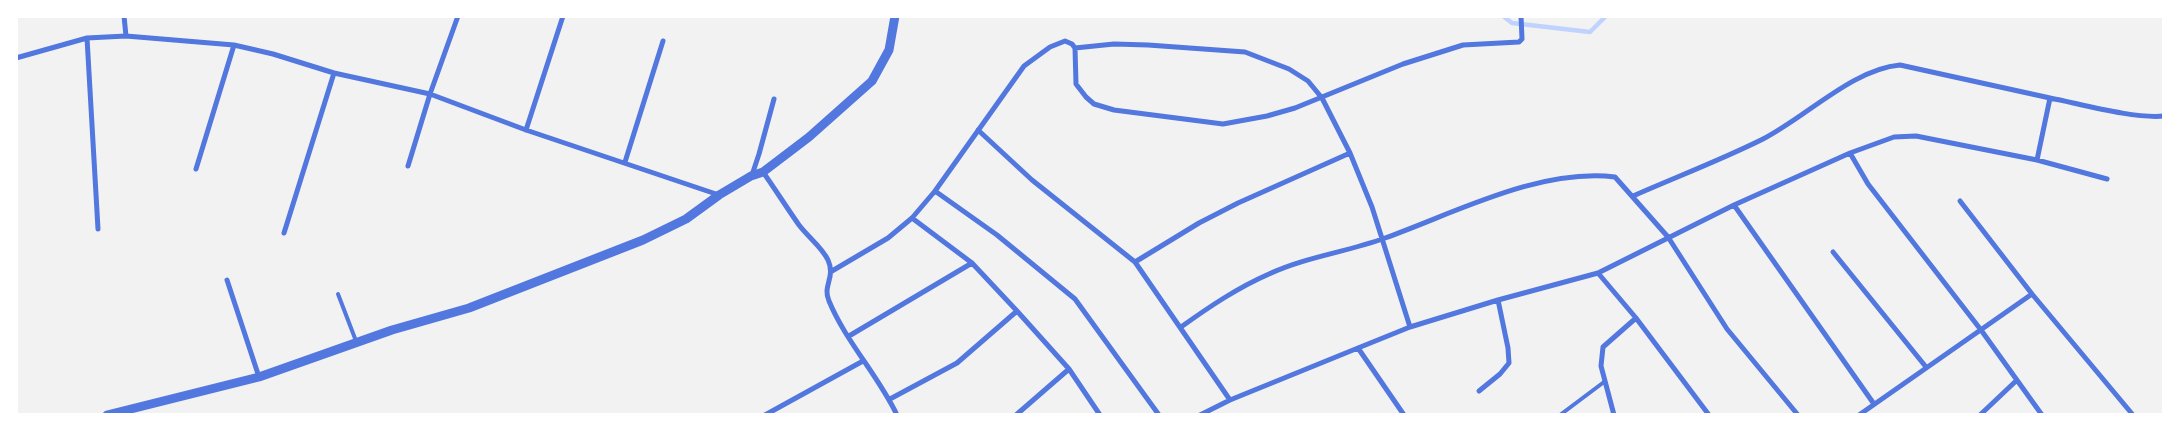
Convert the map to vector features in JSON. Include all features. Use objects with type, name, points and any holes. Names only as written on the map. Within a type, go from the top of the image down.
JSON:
[{"type":"street","points":[[124,16],[126,36]]},
{"type":"street","points":[[408,166],[430,94],[458,16]]},
{"type":"street","points":[[526,130],[563,16]]},
{"type":"street","points":[[107,415],[259,377],[392,330],[469,308],[643,240],[686,219],[719,195],[751,176],[763,172],[809,137],[872,81],[890,50],[895,16]]},
{"type":"street","points":[[832,271],[888,238],[912,218],[935,191],[1024,66],[1050,47],[1065,42],[1072,44],[1075,48],[1076,84],[1094,104],[1114,110],[1223,124],[1267,116],[1295,108],[1403,64],[1463,45],[1519,42],[1522,39],[1521,16]]},
{"type":"street","points":[[16,58],[87,38],[126,36],[234,45],[273,54],[334,73],[430,94],[526,130],[719,195]]},
{"type":"street","points":[[87,38],[98,229]]},
{"type":"street","points":[[625,162],[663,41]]},
{"type":"street","points":[[1075,48],[1114,44],[1245,52],[1290,69],[1308,81],[1322,98],[1350,153],[1383,239],[1410,327]]},
{"type":"street","points":[[196,170],[234,45]]},
{"type":"street","points":[[1633,196],[1764,138],[1869,72],[1889,66],[1900,65],[2124,112],[2156,117],[2164,116]]},
{"type":"street","points":[[284,233],[334,73]]},
{"type":"street","points":[[2037,160],[2050,98]]},
{"type":"street","points":[[751,176],[760,154],[774,99]]},
{"type":"street","points":[[978,130],[1032,180],[1135,262],[1230,400]]},
{"type":"street","points":[[1200,415],[1230,400],[1410,327],[1498,300],[1584,278],[1734,205],[1850,152],[1894,137],[1916,136],[2037,160],[2107,179]]},
{"type":"street","points":[[1850,152],[1868,184],[1981,330],[2042,415]]},
{"type":"street","points":[[1135,262],[1199,223],[1238,203],[1350,153]]},
{"type":"street","points":[[763,172],[800,226],[828,258],[832,271],[827,286],[828,299],[863,361],[890,399],[898,415]]},
{"type":"street","points":[[1181,327],[1224,296],[1270,273],[1340,250],[1383,239],[1514,189],[1585,175],[1615,177],[1668,237],[1727,329],[1798,415]]},
{"type":"street","points":[[935,191],[997,235],[1075,299],[1160,415]]},
{"type":"street","points":[[1960,201],[2032,294],[2133,415]]},
{"type":"street","points":[[1734,205],[1874,404]]},
{"type":"street","points":[[912,218],[972,263],[1069,369],[1100,415]]},
{"type":"street","points":[[1833,252],[1926,367]]},
{"type":"street","points":[[849,336],[972,263]]},
{"type":"street","points":[[1598,272],[1636,318],[1709,415]]},
{"type":"street","points":[[227,280],[259,377]]},
{"type":"street","points":[[1859,415],[2032,294]]},
{"type":"street","points":[[1479,392],[1500,374],[1509,363],[1508,348],[1498,300]]},
{"type":"street","points":[[890,399],[957,363],[1017,311]]},
{"type":"street","points":[[1614,415],[1601,366],[1603,347],[1636,318]]},
{"type":"street","points":[[1358,348],[1404,415]]},
{"type":"street","points":[[765,415],[863,361]]},
{"type":"street","points":[[1016,415],[1069,369]]},
{"type":"street","points":[[1980,415],[2017,380]]},
{"type":"lane","points":[[338,294],[357,343]]},
{"type":"lane","points":[[1560,415],[1604,382]]},
{"type":"waterway","points":[[1503,16],[1512,23],[1590,32],[1606,16]]}]
